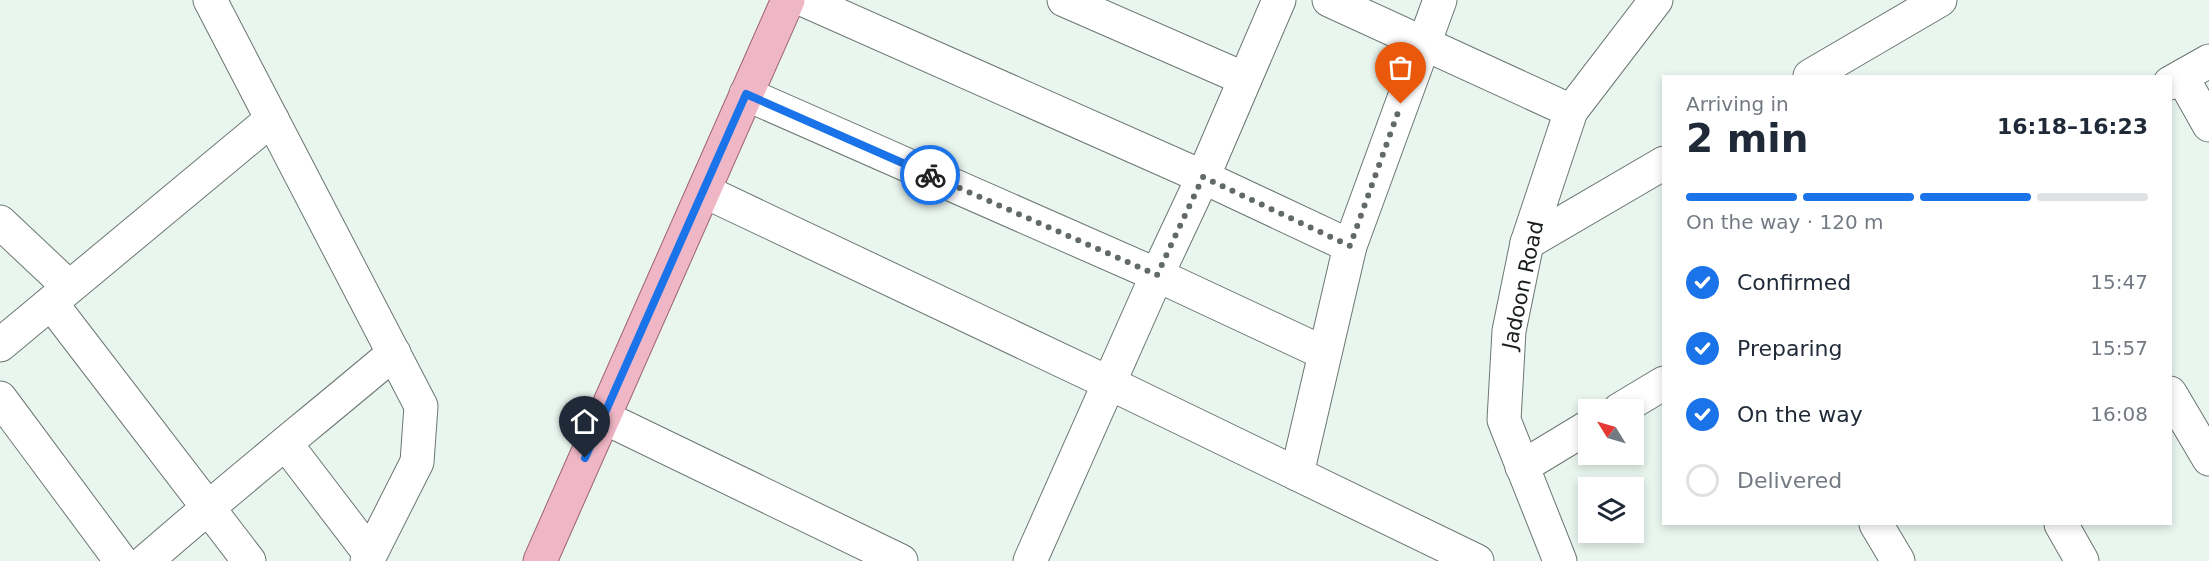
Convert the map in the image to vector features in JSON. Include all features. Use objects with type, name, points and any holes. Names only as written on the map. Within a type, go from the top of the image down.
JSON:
[{"type":"main road","points":[[540,561],[788,0]]},
{"type":"street","points":[[210,0],[421,406],[417,462],[368,558],[286,444]]},
{"type":"street","points":[[804,0],[1203,177],[1350,246]]},
{"type":"street","points":[[1064,0],[1245,79]]},
{"type":"street","points":[[1030,561],[1280,0]]},
{"type":"street","points":[[1329,0],[1572,111]]},
{"type":"street","points":[[1297,474],[1350,246],[1440,0]]},
{"type":"street","name":"Jadoon Road","points":[[1560,561],[1504,420],[1509,331],[1527,243],[1572,111],[1656,0]]},
{"type":"street","points":[[1812,75],[1940,0]]},
{"type":"street","points":[[2187,74],[2209,125]]},
{"type":"street","points":[[746,94],[1157,275],[1324,353]]},
{"type":"street","points":[[0,345],[272,118]]},
{"type":"street","points":[[1527,243],[1662,164]]},
{"type":"street","points":[[704,191],[1477,561]]},
{"type":"street","points":[[0,222],[60,295],[207,507],[249,561]]},
{"type":"street","points":[[146,561],[207,507],[394,353]]},
{"type":"street","points":[[1637,399],[1662,384]]},
{"type":"street","points":[[2172,396],[2209,459]]},
{"type":"street","points":[[0,398],[121,561]]},
{"type":"street","points":[[603,417],[901,561]]},
{"type":"street","points":[[1522,466],[1578,433]]},
{"type":"street","points":[[1877,525],[1898,561]]},
{"type":"street","points":[[2062,525],[2082,561]]},
{"type":"way so far","points":[[930,175],[1157,275],[1203,177],[1350,246],[1401,104]]},
{"type":"route","points":[[585,458],[746,94],[930,175]]}]
